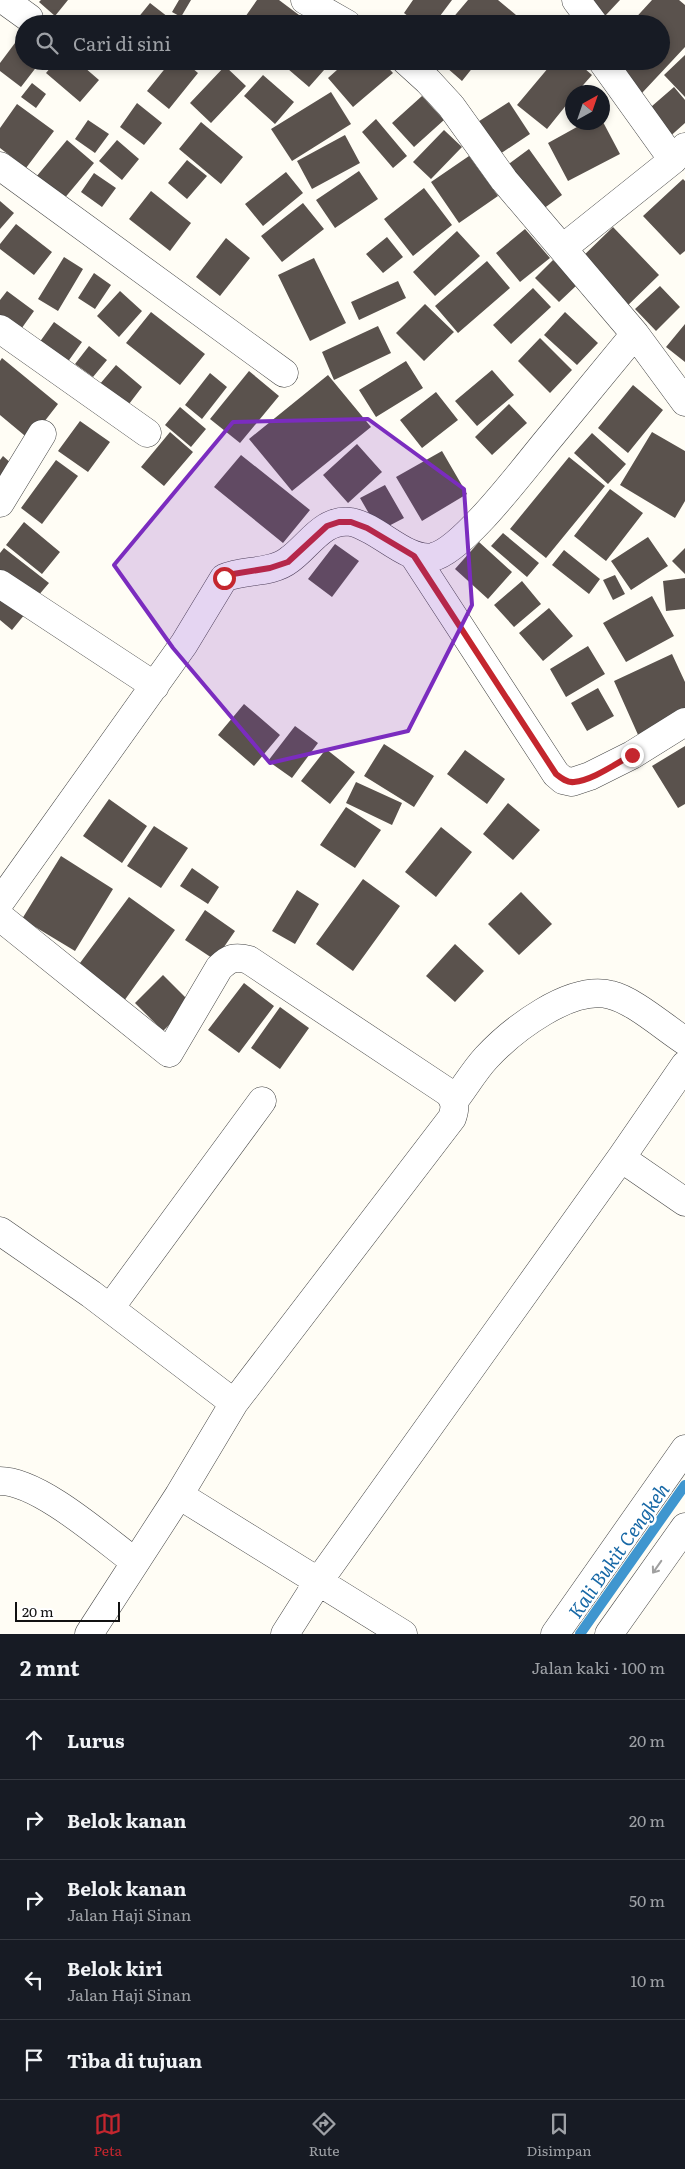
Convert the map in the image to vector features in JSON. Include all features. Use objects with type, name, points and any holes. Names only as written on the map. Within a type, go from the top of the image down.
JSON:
[{"type":"street","points":[[4,0],[26,15]]},
{"type":"street","points":[[305,0],[331,15]]},
{"type":"street","points":[[576,0],[587,15]]},
{"type":"street","points":[[416,70],[451,106],[504,180],[635,334],[685,402]]},
{"type":"street","points":[[563,248],[679,153],[610,70]]},
{"type":"street","points":[[0,166],[284,374]]},
{"type":"street","points":[[0,329],[147,433]]},
{"type":"street","points":[[414,556],[432,557],[449,550],[486,514],[635,334]]},
{"type":"street","points":[[0,503],[42,434]]},
{"type":"street","points":[[0,902],[155,686],[184,644],[224,578],[233,574],[270,568],[288,562],[327,526],[339,522],[351,522],[367,528],[414,556],[556,774],[563,780],[572,782],[590,776],[632,755],[685,722]]},
{"type":"street","points":[[0,584],[155,686]]},
{"type":"street","points":[[0,917],[170,1053],[219,968],[229,959],[240,957],[249,960],[449,1093],[454,1101],[455,1108],[452,1118],[234,1403],[179,1495],[89,1634]]},
{"type":"street","points":[[454,1101],[485,1058],[509,1035],[555,1004],[592,993],[610,994],[625,1000],[685,1041]]},
{"type":"street","points":[[285,1634],[318,1582],[622,1158],[685,1065]]},
{"type":"street","points":[[110,1308],[262,1102]]},
{"type":"street","points":[[622,1158],[685,1202]]},
{"type":"street","points":[[0,1231],[110,1308],[234,1403]]},
{"type":"street","points":[[555,1634],[685,1449]]},
{"type":"street","points":[[0,1481],[10,1481],[48,1498],[136,1562]]},
{"type":"street","points":[[179,1495],[403,1634]]},
{"type":"street","points":[[609,1634],[685,1527]]},
{"type":"highlighted area","points":[[368,419],[464,489],[472,605],[408,731],[270,763],[173,648],[114,565],[233,422]]},
{"type":"building","points":[[41,0],[68,0],[56,15],[39,2]]},
{"type":"building","points":[[179,0],[191,0],[182,15],[172,12]]},
{"type":"building","points":[[257,0],[279,0],[299,15],[246,15]]},
{"type":"building","points":[[413,0],[452,0],[441,15],[407,15],[404,13]]},
{"type":"building","points":[[468,0],[498,0],[516,15],[455,15]]},
{"type":"building","points":[[588,0],[620,0],[606,15]]},
{"type":"building","points":[[652,0],[679,0],[685,5],[685,47],[670,63],[670,15],[638,15]]},
{"type":"building","points":[[150,3],[165,15],[140,15]]},
{"type":"building","points":[[15,43],[15,70],[34,70],[21,87],[0,71],[0,63]]},
{"type":"building","points":[[685,55],[685,97],[664,75]]},
{"type":"building","points":[[48,70],[87,70],[99,80],[80,102],[46,73]]},
{"type":"building","points":[[164,70],[194,70],[198,73],[169,109],[147,91]]},
{"type":"building","points":[[221,70],[229,70],[246,86],[211,123],[190,103]]},
{"type":"building","points":[[289,70],[324,70],[309,87]]},
{"type":"building","points":[[337,70],[390,70],[393,73],[353,107],[328,78]]},
{"type":"building","points":[[449,70],[471,70],[462,81]]},
{"type":"building","points":[[546,70],[586,70],[592,75],[583,85],[565,85],[565,107],[547,129],[517,105]]},
{"type":"building","points":[[618,70],[664,70],[642,93]]},
{"type":"building","points":[[263,75],[294,102],[275,124],[244,96]]},
{"type":"building","points":[[32,83],[46,94],[36,108],[21,97]]},
{"type":"building","points":[[674,87],[685,100],[685,123],[666,140],[644,113]]},
{"type":"building","points":[[331,92],[351,124],[292,161],[271,129]]},
{"type":"building","points":[[422,96],[444,120],[414,147],[392,123]]},
{"type":"building","points":[[509,102],[530,134],[494,158],[473,125]]},
{"type":"building","points":[[137,103],[162,123],[144,145],[120,127]]},
{"type":"building","points":[[17,104],[54,131],[26,168],[0,148],[0,128]]},
{"type":"building","points":[[376,119],[407,156],[393,168],[362,132]]},
{"type":"building","points":[[88,120],[109,134],[95,153],[75,139]]},
{"type":"building","points":[[201,122],[243,157],[221,184],[179,149]]},
{"type":"building","points":[[444,130],[462,147],[431,179],[413,162]]},
{"type":"building","points":[[572,130],[607,130],[620,154],[568,181],[548,143]]},
{"type":"building","points":[[345,135],[360,163],[312,189],[297,161]]},
{"type":"building","points":[[67,140],[94,163],[58,206],[31,183]]},
{"type":"building","points":[[117,140],[139,159],[122,180],[99,161]]},
{"type":"building","points":[[529,149],[562,195],[535,215],[502,169]]},
{"type":"building","points":[[469,156],[498,196],[459,223],[431,182]]},
{"type":"building","points":[[187,160],[207,176],[187,199],[168,183]]},
{"type":"building","points":[[359,171],[378,199],[335,228],[316,200]]},
{"type":"building","points":[[286,172],[303,193],[263,226],[245,204]]},
{"type":"building","points":[[94,173],[116,188],[102,207],[81,192]]},
{"type":"building","points":[[683,179],[685,181],[685,251],[680,255],[643,216]]},
{"type":"building","points":[[424,188],[452,225],[413,256],[384,219]]},
{"type":"building","points":[[151,191],[191,223],[170,251],[129,219]]},
{"type":"building","points":[[0,201],[14,213],[0,229]]},
{"type":"building","points":[[303,203],[324,229],[282,262],[261,236]]},
{"type":"building","points":[[16,224],[52,252],[34,275],[0,249],[0,244]]},
{"type":"building","points":[[613,227],[659,275],[623,310],[577,262]]},
{"type":"building","points":[[525,229],[550,258],[520,282],[496,253]]},
{"type":"building","points":[[457,231],[480,256],[435,296],[413,272]]},
{"type":"building","points":[[387,237],[403,257],[383,273],[366,254]]},
{"type":"building","points":[[226,238],[250,258],[220,296],[196,277]]},
{"type":"building","points":[[64,257],[83,269],[58,311],[38,299]]},
{"type":"building","points":[[314,258],[346,323],[310,341],[278,275]]},
{"type":"building","points":[[553,260],[577,285],[559,302],[535,278]]},
{"type":"building","points":[[487,261],[510,288],[458,333],[435,306]]},
{"type":"building","points":[[94,273],[111,285],[95,309],[78,298]]},
{"type":"building","points":[[398,281],[406,298],[359,320],[351,302]]},
{"type":"building","points":[[660,286],[680,307],[656,331],[635,309]]},
{"type":"building","points":[[533,288],[551,307],[511,344],[493,325]]},
{"type":"building","points":[[7,291],[34,311],[19,332],[0,318],[0,300]]},
{"type":"building","points":[[120,291],[142,311],[119,337],[97,316]]},
{"type":"building","points":[[425,304],[454,332],[424,361],[396,333]]},
{"type":"building","points":[[151,312],[205,354],[180,385],[126,343]]},
{"type":"building","points":[[565,312],[598,343],[577,365],[544,335]]},
{"type":"building","points":[[54,322],[82,342],[67,363],[39,343]]},
{"type":"building","points":[[685,324],[685,362],[666,347]]},
{"type":"building","points":[[378,326],[391,353],[334,380],[322,352]]},
{"type":"building","points":[[540,338],[572,370],[550,393],[518,361]]},
{"type":"building","points":[[89,346],[107,360],[93,377],[75,364]]},
{"type":"building","points":[[2,358],[58,404],[30,440],[0,415],[0,361]]},
{"type":"building","points":[[406,361],[423,388],[376,417],[359,390]]},
{"type":"building","points":[[116,365],[142,387],[126,408],[99,385]]},
{"type":"building","points":[[492,370],[514,395],[477,426],[455,401]]},
{"type":"building","points":[[249,371],[279,396],[240,443],[210,419]]},
{"type":"building","points":[[210,373],[227,387],[202,419],[185,405]]},
{"type":"building","points":[[328,375],[371,427],[292,491],[249,439]]},
{"type":"building","points":[[633,385],[663,410],[628,453],[598,428]]},
{"type":"building","points":[[436,392],[458,420],[422,448],[400,420]]},
{"type":"building","points":[[509,404],[527,423],[492,455],[475,437]]},
{"type":"building","points":[[180,407],[206,429],[191,447],[165,425]]},
{"type":"building","points":[[80,421],[110,442],[88,472],[58,451]]},
{"type":"building","points":[[170,432],[193,452],[164,486],[141,467]]},
{"type":"building","points":[[652,432],[685,451],[685,501],[675,518],[620,485]]},
{"type":"building","points":[[592,433],[626,464],[608,484],[574,453]]},
{"type":"building","points":[[357,444],[382,472],[348,503],[323,475]]},
{"type":"building","points":[[442,451],[467,494],[422,521],[396,477]]},
{"type":"building","points":[[241,455],[310,510],[283,543],[214,487]]},
{"type":"building","points":[[3,456],[13,465],[0,479],[0,460]]},
{"type":"building","points":[[569,457],[605,486],[546,558],[510,529]]},
{"type":"building","points":[[56,460],[78,476],[42,524],[21,508]]},
{"type":"building","points":[[385,485],[404,518],[379,531],[360,498]]},
{"type":"building","points":[[610,489],[643,513],[606,561],[574,536]]},
{"type":"building","points":[[24,522],[60,552],[42,574],[6,545]]},
{"type":"building","points":[[503,533],[539,563],[527,577],[491,546]]},
{"type":"building","points":[[648,537],[668,566],[631,590],[611,561]]},
{"type":"building","points":[[479,542],[512,572],[488,599],[455,569]]},
{"type":"building","points":[[335,544],[359,561],[332,597],[308,579]]},
{"type":"building","points":[[4,548],[49,583],[32,603],[0,577],[0,553]]},
{"type":"building","points":[[685,548],[685,574],[672,561]]},
{"type":"building","points":[[564,550],[600,579],[589,594],[552,565]]},
{"type":"building","points":[[615,575],[625,594],[613,600],[603,580]]},
{"type":"building","points":[[685,578],[685,609],[666,611],[663,581]]},
{"type":"building","points":[[522,581],[541,604],[514,627],[494,605]]},
{"type":"building","points":[[0,593],[25,614],[12,630],[0,620]]},
{"type":"building","points":[[652,596],[674,636],[626,662],[603,623]]},
{"type":"building","points":[[549,608],[573,636],[543,661],[519,633]]},
{"type":"building","points":[[588,646],[605,674],[566,697],[550,669]]},
{"type":"building","points":[[672,654],[685,682],[685,715],[639,737],[614,681]]},
{"type":"building","points":[[598,688],[614,716],[587,731],[571,703]]},
{"type":"building","points":[[244,704],[280,735],[254,766],[218,735]]},
{"type":"building","points":[[295,726],[318,743],[292,778],[268,761]]},
{"type":"building","points":[[384,744],[434,776],[414,807],[364,776]]},
{"type":"building","points":[[685,746],[685,804],[678,808],[652,766]]},
{"type":"building","points":[[326,749],[355,772],[330,804],[301,781]]},
{"type":"building","points":[[465,750],[505,779],[487,804],[447,774]]},
{"type":"building","points":[[356,782],[402,803],[392,825],[346,803]]},
{"type":"building","points":[[109,799],[147,826],[122,863],[83,836]]},
{"type":"building","points":[[508,803],[540,830],[513,860],[483,834]]},
{"type":"building","points":[[346,807],[381,830],[355,868],[320,845]]},
{"type":"building","points":[[154,826],[188,848],[161,888],[127,866]]},
{"type":"building","points":[[441,827],[472,852],[436,897],[405,872]]},
{"type":"building","points":[[61,856],[113,889],[75,951],[22,919]]},
{"type":"building","points":[[192,868],[219,887],[208,904],[180,886]]},
{"type":"building","points":[[363,879],[400,906],[353,971],[316,944]]},
{"type":"building","points":[[297,890],[319,904],[295,944],[272,931]]},
{"type":"building","points":[[521,892],[552,924],[519,955],[488,924]]},
{"type":"building","points":[[129,897],[175,930],[124,1001],[77,967]]},
{"type":"building","points":[[205,910],[235,931],[215,960],[185,940]]},
{"type":"building","points":[[455,944],[484,971],[455,1002],[426,976]]},
{"type":"building","points":[[163,975],[191,1003],[163,1031],[135,1003]]},
{"type":"building","points":[[244,983],[274,1006],[239,1053],[208,1030]]},
{"type":"building","points":[[280,1007],[309,1028],[280,1069],[251,1048]]},
{"type":"waterway","name":"Kali Bukit Cengkeh","points":[[580,1634],[685,1485]]},
{"type":"route","points":[[224,578],[233,574],[270,568],[288,562],[327,526],[339,522],[351,522],[367,528],[414,556],[556,774],[563,780],[572,782],[590,776],[632,755]]}]
